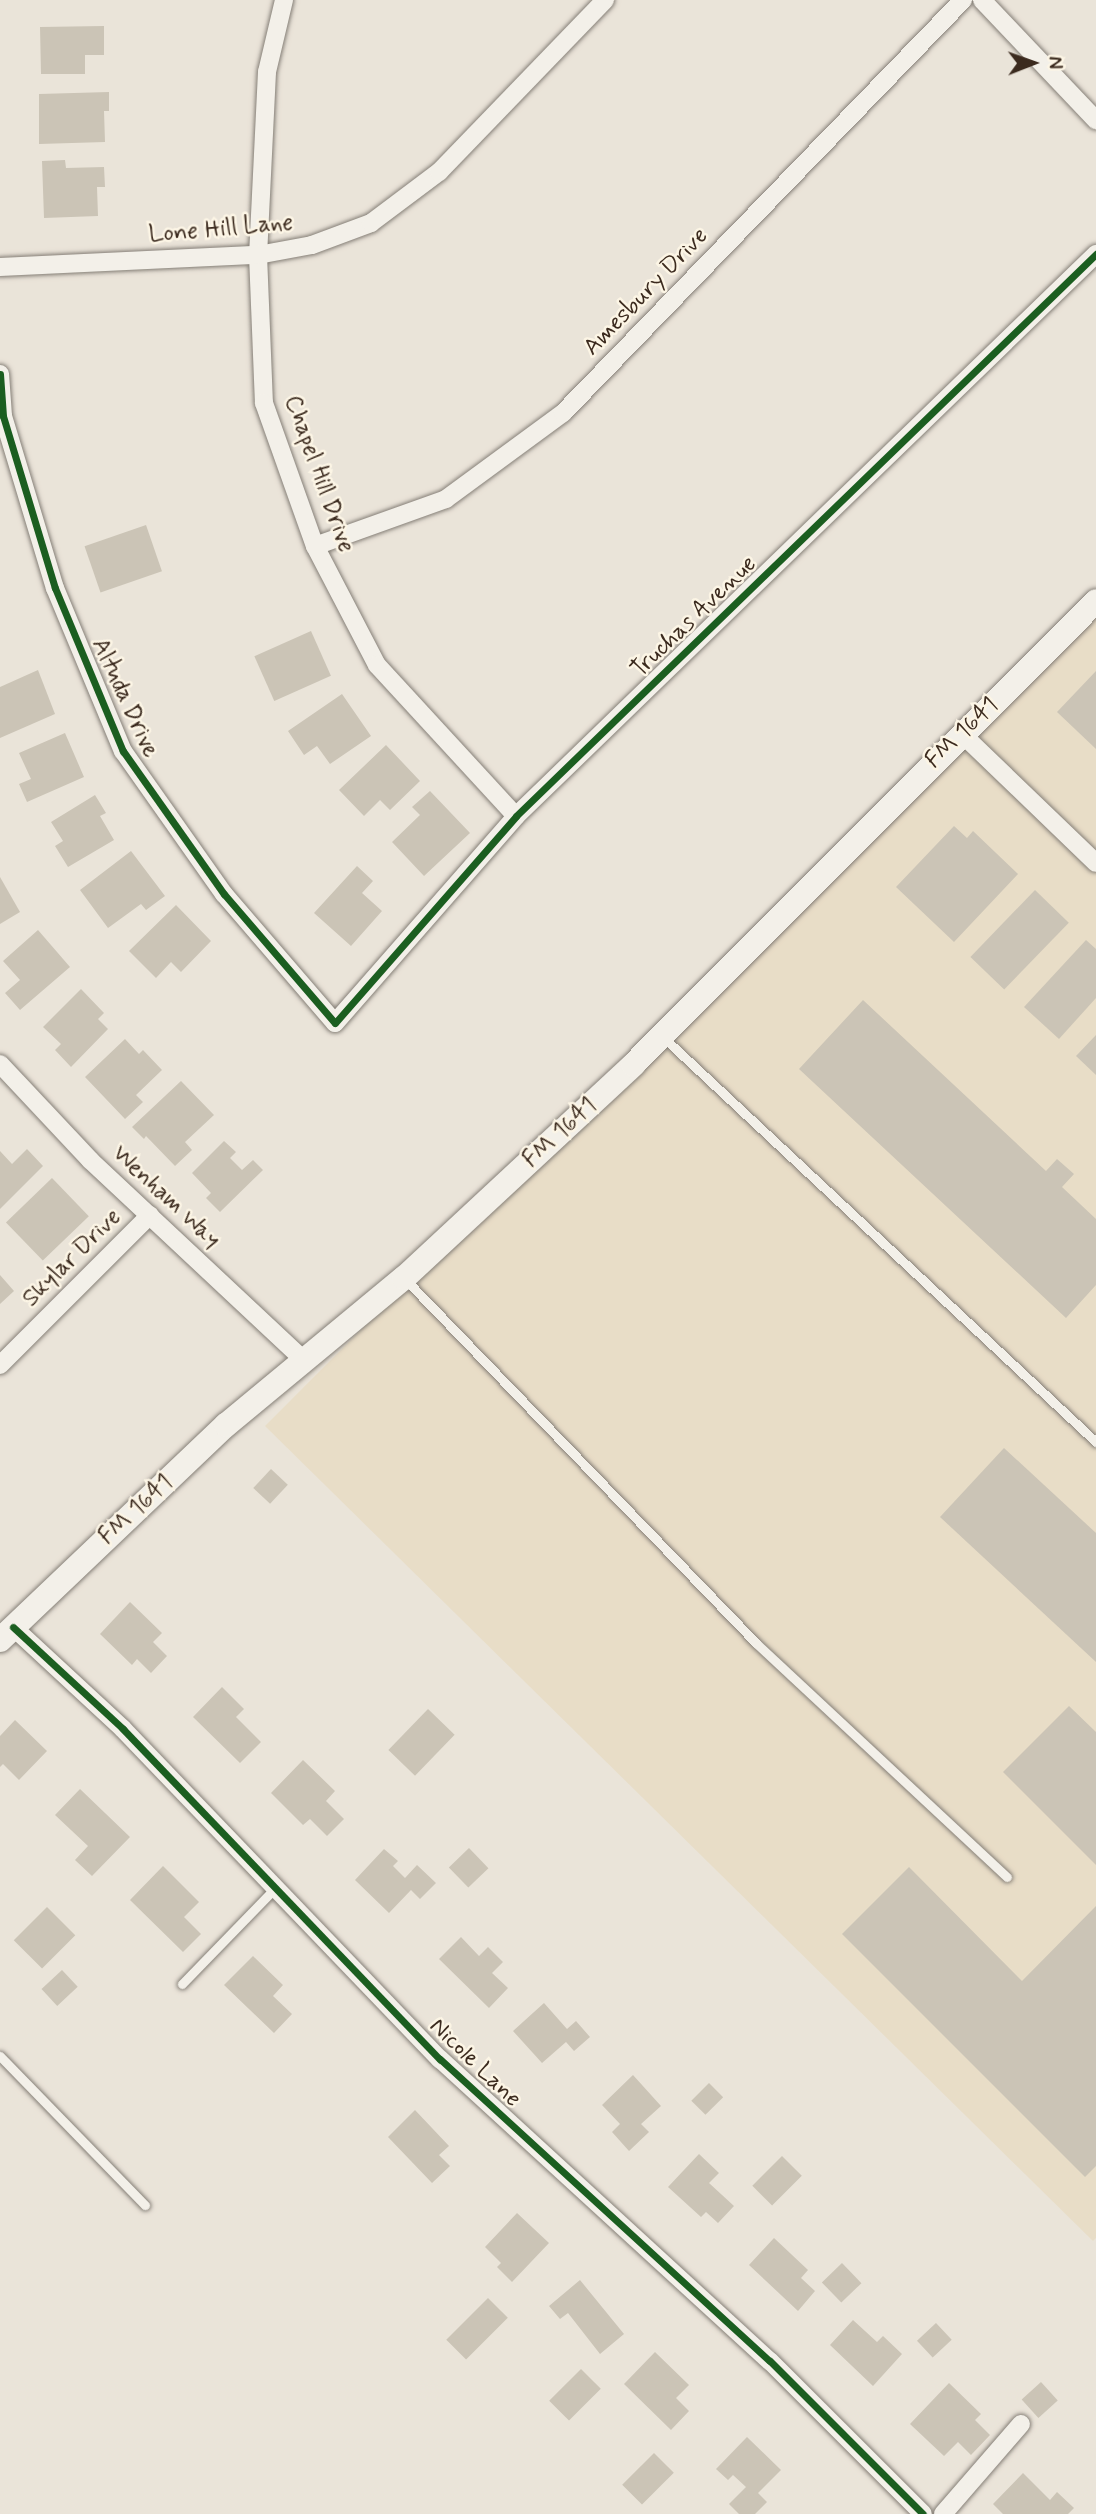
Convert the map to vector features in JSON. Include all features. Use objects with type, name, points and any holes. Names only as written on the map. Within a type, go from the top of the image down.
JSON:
[{"type":"main road","name":"FM 1641","points":[[6,1633],[226,1425],[404,1278],[662,1036],[961,733],[1096,601]]},
{"type":"street","name":"Chapel Hill Drive","points":[[284,0],[267,72],[258,255],[264,403],[315,546],[377,665],[516,816]]},
{"type":"street","name":"Lone Hill Lane","points":[[0,267],[258,255],[312,245],[371,223],[439,172],[605,0]]},
{"type":"street","name":"Amesbury Drive","points":[[315,546],[446,499],[563,413],[963,0]]},
{"type":"street","points":[[984,1],[1096,120]]},
{"type":"street","name":"Truchas Avenue","points":[[335,1023],[516,816],[1096,254]]},
{"type":"street","name":"Altuda Drive","points":[[0,374],[3,416],[55,588],[122,751],[224,894],[335,1023]]},
{"type":"street","points":[[961,733],[1096,863]]},
{"type":"street","name":"Wenham Way","points":[[0,1064],[90,1160],[304,1360]]},
{"type":"street","name":"Skylar Drive","points":[[0,1365],[150,1216]]},
{"type":"street","name":"Nicole Lane","points":[[6,1633],[123,1729],[440,2059],[770,2361],[923,2514]]},
{"type":"street","points":[[943,2514],[1021,2424]]},
{"type":"lane","points":[[662,1036],[1096,1442]]},
{"type":"lane","points":[[404,1278],[756,1643],[1007,1877]]},
{"type":"lane","points":[[182,1984],[275,1888]]},
{"type":"lane","points":[[0,2056],[145,2205]]},
{"type":"shaded area","points":[[1096,594],[1096,2238],[1093,2241],[265,1426]]},
{"type":"building","points":[[104,26],[104,55],[85,55],[85,74],[41,74],[40,27]]},
{"type":"building","points":[[109,92],[109,111],[104,111],[105,142],[39,144],[39,94]]},
{"type":"building","points":[[65,160],[66,168],[104,167],[105,187],[97,187],[98,216],[44,218],[42,161]]},
{"type":"building","points":[[146,525],[162,571],[100,592],[85,546]]},
{"type":"building","points":[[311,631],[331,676],[274,701],[254,656]]},
{"type":"building","points":[[38,670],[55,714],[0,738],[0,687]]},
{"type":"building","points":[[1096,671],[1096,749],[1057,712]]},
{"type":"building","points":[[342,694],[371,736],[330,764],[317,746],[304,755],[288,731]]},
{"type":"building","points":[[65,733],[84,777],[27,802],[19,784],[31,779],[19,753]]},
{"type":"building","points":[[386,745],[420,781],[390,810],[380,800],[364,816],[339,790]]},
{"type":"building","points":[[430,791],[470,833],[424,876],[392,842],[420,815],[412,807]]},
{"type":"building","points":[[95,795],[106,813],[100,816],[114,840],[68,867],[55,846],[63,841],[51,822]]},
{"type":"building","points":[[954,826],[967,838],[973,831],[1018,874],[954,942],[896,887]]},
{"type":"building","points":[[131,851],[165,896],[146,910],[141,904],[108,928],[80,890]]},
{"type":"building","points":[[357,866],[373,881],[362,893],[382,911],[351,946],[314,913]]},
{"type":"building","points":[[0,877],[20,912],[0,924]]},
{"type":"building","points":[[1035,890],[1069,923],[1004,990],[970,957]]},
{"type":"building","points":[[176,905],[211,941],[181,972],[171,962],[156,978],[129,951]]},
{"type":"building","points":[[38,930],[70,967],[20,1010],[5,993],[20,980],[3,961]]},
{"type":"building","points":[[1086,940],[1096,949],[1096,998],[1059,1039],[1024,1007]]},
{"type":"building","points":[[81,989],[104,1013],[98,1019],[108,1029],[71,1067],[55,1050],[61,1044],[43,1027]]},
{"type":"building","points":[[863,1000],[1046,1171],[1057,1159],[1074,1174],[1062,1187],[1096,1219],[1096,1285],[1066,1318],[799,1069]]},
{"type":"building","points":[[1096,1035],[1096,1075],[1076,1056]]},
{"type":"building","points":[[125,1039],[139,1054],[143,1050],[162,1070],[136,1095],[143,1102],[125,1119],[85,1077]]},
{"type":"building","points":[[181,1081],[214,1115],[185,1142],[192,1150],[175,1166],[146,1136],[144,1139],[132,1127]]},
{"type":"building","points":[[224,1141],[236,1152],[230,1158],[242,1170],[253,1160],[263,1170],[220,1212],[206,1198],[211,1193],[192,1173]]},
{"type":"building","points":[[27,1149],[43,1166],[0,1209],[0,1151],[12,1164]]},
{"type":"building","points":[[52,1178],[89,1216],[43,1261],[6,1222]]},
{"type":"building","points":[[0,1275],[14,1291],[0,1304]]},
{"type":"building","points":[[1004,1448],[1096,1533],[1096,1662],[940,1517]]},
{"type":"building","points":[[271,1469],[288,1485],[270,1504],[253,1488]]},
{"type":"building","points":[[130,1602],[162,1633],[153,1642],[167,1656],[151,1673],[137,1659],[132,1665],[100,1634]]},
{"type":"building","points":[[222,1687],[244,1709],[236,1717],[261,1742],[240,1763],[193,1717]]},
{"type":"building","points":[[1069,1706],[1096,1732],[1096,1865],[1003,1772]]},
{"type":"building","points":[[428,1709],[455,1735],[415,1776],[388,1750]]},
{"type":"building","points":[[15,1720],[47,1751],[19,1780],[3,1764],[0,1767],[0,1736]]},
{"type":"building","points":[[303,1760],[335,1791],[326,1801],[344,1819],[327,1836],[310,1819],[303,1825],[271,1793]]},
{"type":"building","points":[[80,1789],[130,1837],[92,1876],[75,1860],[88,1846],[55,1815]]},
{"type":"building","points":[[469,1848],[488,1868],[468,1888],[449,1867]]},
{"type":"building","points":[[384,1849],[398,1861],[393,1866],[405,1878],[417,1865],[436,1883],[420,1899],[411,1890],[389,1913],[355,1880]]},
{"type":"building","points":[[163,1866],[199,1902],[184,1917],[201,1934],[183,1952],[130,1900]]},
{"type":"building","points":[[909,1867],[1022,1981],[1096,1906],[1096,2166],[1085,2177],[842,1934]]},
{"type":"building","points":[[47,1907],[75,1935],[42,1969],[14,1940]]},
{"type":"building","points":[[461,1937],[479,1956],[488,1947],[503,1962],[492,1973],[508,1988],[489,2008],[439,1959]]},
{"type":"building","points":[[253,1956],[283,1985],[273,1996],[292,2014],[274,2033],[224,1985]]},
{"type":"building","points":[[62,1970],[78,1987],[57,2006],[42,1989]]},
{"type":"building","points":[[544,2003],[567,2029],[576,2021],[590,2037],[574,2051],[566,2042],[542,2063],[513,2031]]},
{"type":"building","points":[[633,2075],[661,2106],[641,2124],[649,2132],[629,2151],[612,2132],[620,2124],[602,2105]]},
{"type":"building","points":[[709,2083],[723,2097],[705,2115],[691,2101]]},
{"type":"building","points":[[415,2110],[449,2146],[439,2155],[450,2166],[432,2183],[388,2137]]},
{"type":"building","points":[[699,2154],[719,2173],[709,2183],[734,2206],[718,2223],[706,2212],[701,2217],[668,2187]]},
{"type":"building","points":[[782,2156],[802,2176],[772,2205],[752,2186]]},
{"type":"building","points":[[517,2213],[549,2243],[512,2282],[497,2267],[501,2263],[485,2247]]},
{"type":"building","points":[[774,2238],[808,2270],[801,2278],[815,2291],[798,2311],[749,2265]]},
{"type":"building","points":[[842,2263],[861,2283],[841,2303],[822,2282]]},
{"type":"building","points":[[580,2280],[624,2334],[600,2354],[568,2313],[560,2319],[549,2306]]},
{"type":"building","points":[[488,2298],[508,2318],[466,2360],[446,2340]]},
{"type":"building","points":[[853,2320],[877,2342],[883,2336],[902,2354],[873,2386],[830,2345]]},
{"type":"building","points":[[936,2323],[952,2340],[933,2358],[917,2341]]},
{"type":"building","points":[[655,2352],[689,2385],[676,2398],[689,2411],[671,2430],[624,2384]]},
{"type":"building","points":[[581,2369],[601,2389],[569,2421],[549,2401]]},
{"type":"building","points":[[1041,2382],[1058,2401],[1038,2418],[1022,2399]]},
{"type":"building","points":[[949,2383],[981,2414],[975,2420],[990,2435],[971,2455],[958,2442],[944,2456],[910,2424]]},
{"type":"building","points":[[747,2437],[781,2470],[758,2493],[767,2502],[755,2514],[739,2514],[729,2504],[746,2487],[733,2475],[728,2480],[716,2469]]},
{"type":"building","points":[[654,2453],[674,2473],[642,2505],[622,2485]]},
{"type":"building","points":[[1023,2473],[1050,2500],[1057,2492],[1074,2508],[1068,2514],[1003,2514],[993,2504]]},
{"type":"cycle path","points":[[0,374],[3,416],[55,588],[123,751],[224,894],[335,1023],[516,816],[1096,254]]},
{"type":"cycle path","points":[[13,1627],[123,1729],[440,2059],[770,2361],[923,2514]]}]
